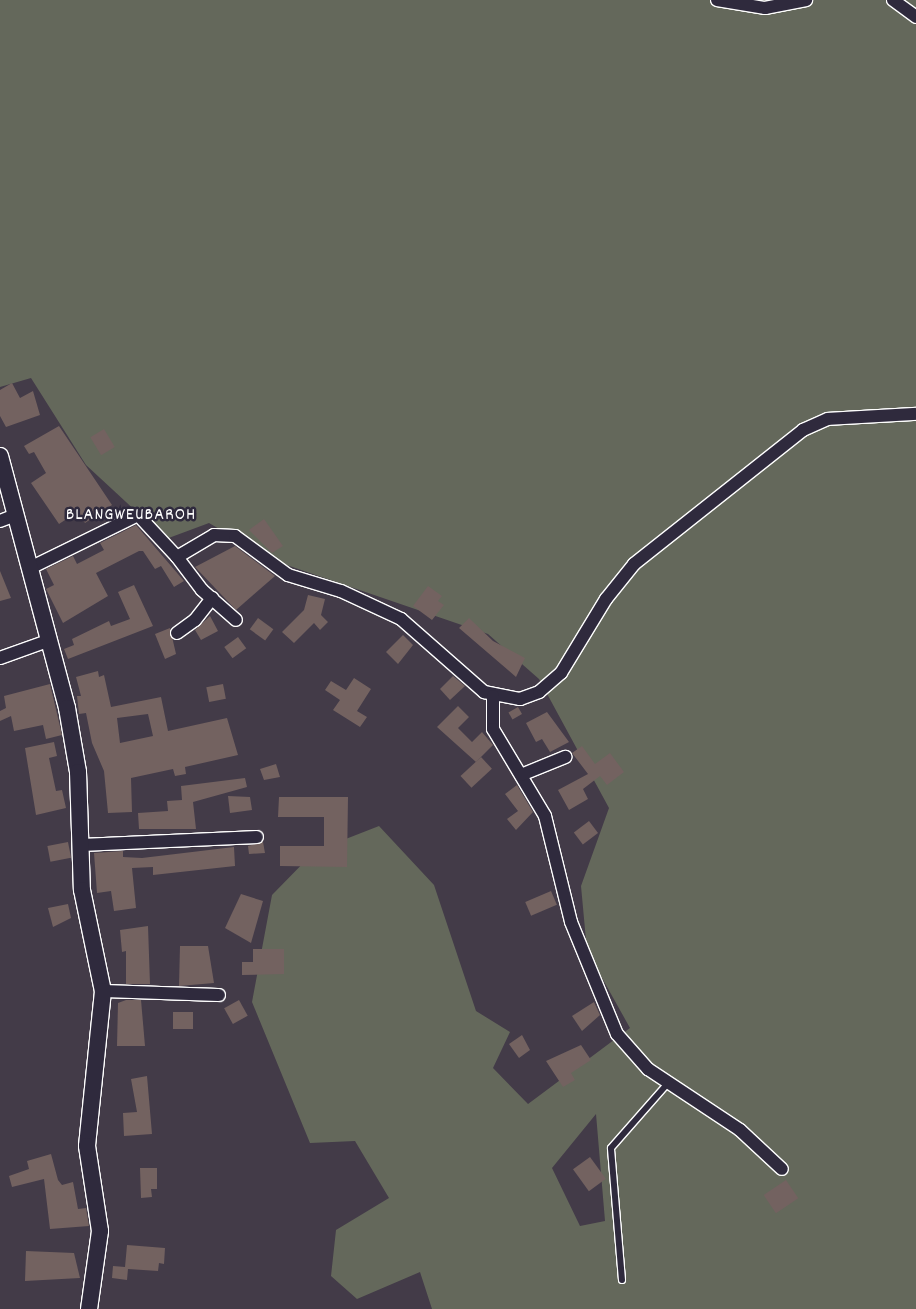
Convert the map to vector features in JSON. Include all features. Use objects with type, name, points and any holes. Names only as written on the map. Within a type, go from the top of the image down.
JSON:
[{"type":"street","points":[[717,0],[765,8],[806,0]]},
{"type":"street","points":[[893,0],[916,17]]},
{"type":"street","points":[[176,557],[214,535],[235,536],[288,575],[341,592],[401,619],[493,696],[525,698],[554,680],[629,570],[803,430],[828,419],[916,414]]},
{"type":"street","points":[[0,456],[50,640],[73,741],[82,845],[82,890],[103,991],[87,1146],[100,1231],[89,1309]]},
{"type":"street","points":[[0,521],[16,514]]},
{"type":"street","points":[[30,568],[138,514],[212,598],[236,620]]},
{"type":"street","points":[[176,634],[195,620],[212,598]]},
{"type":"street","points":[[0,658],[50,640]]},
{"type":"street","points":[[493,696],[493,729],[545,816],[571,922],[617,1034],[636,1058],[740,1130],[782,1170]]},
{"type":"street","points":[[521,776],[565,757]]},
{"type":"street","points":[[82,845],[257,837]]},
{"type":"street","points":[[103,991],[219,994]]},
{"type":"lane","points":[[622,1280],[612,1148],[670,1081]]},
{"type":"shaded area","points":[[0,0],[916,0],[916,1309],[432,1309],[420,1272],[357,1299],[331,1276],[336,1230],[389,1198],[355,1141],[310,1143],[252,1002],[272,895],[315,851],[379,826],[434,885],[476,1011],[510,1032],[493,1068],[528,1104],[630,1028],[587,951],[581,886],[609,808],[539,679],[488,634],[272,560],[209,523],[166,539],[86,465],[31,378],[0,387]],"holes":[[[596,1114],[605,1221],[580,1226],[552,1168]]]},
{"type":"building","points":[[12,383],[20,398],[33,391],[40,415],[6,427],[0,416],[0,390]]},
{"type":"building","points":[[59,426],[112,505],[85,523],[77,512],[59,524],[31,483],[46,473],[34,452],[29,454],[24,446]]},
{"type":"building","points":[[104,429],[115,447],[101,455],[90,437]]},
{"type":"building","points":[[264,519],[283,546],[272,553],[249,530]]},
{"type":"building","points":[[136,525],[184,581],[174,587],[161,566],[155,569],[143,551],[139,551],[96,573],[108,596],[63,623],[46,589],[54,585],[46,569],[73,556],[77,564],[104,550],[100,543]]},
{"type":"building","points":[[235,546],[275,576],[236,610],[195,567]]},
{"type":"building","points":[[0,571],[11,598],[0,601]]},
{"type":"building","points":[[134,585],[153,626],[68,659],[64,649],[74,645],[72,639],[109,621],[111,626],[130,619],[118,592]]},
{"type":"building","points":[[428,586],[442,596],[438,601],[444,605],[432,620],[413,606]]},
{"type":"building","points":[[308,595],[325,599],[321,615],[328,622],[320,630],[314,623],[294,643],[282,632],[304,610]]},
{"type":"building","points":[[210,616],[218,631],[201,640],[195,630]]},
{"type":"building","points":[[258,618],[273,629],[265,640],[250,629]]},
{"type":"building","points":[[469,618],[493,641],[525,658],[516,677],[459,628]]},
{"type":"building","points":[[170,628],[176,654],[165,659],[155,634]]},
{"type":"building","points":[[403,635],[413,645],[398,664],[386,652]]},
{"type":"building","points":[[238,637],[246,648],[232,658],[224,647]]},
{"type":"building","points":[[98,671],[99,677],[104,675],[111,707],[161,697],[168,731],[227,718],[238,755],[185,767],[186,774],[175,776],[173,769],[131,778],[132,812],[108,813],[104,771],[92,743],[86,713],[79,714],[77,696],[81,696],[76,677]],"holes":[[[148,714],[153,736],[120,743],[117,718]]]},
{"type":"building","points":[[453,676],[465,686],[450,700],[440,689]]},
{"type":"building","points":[[354,678],[371,689],[357,711],[367,717],[360,727],[333,710],[340,700],[325,690],[331,681],[346,690]]},
{"type":"building","points":[[50,684],[62,735],[46,739],[43,725],[14,731],[11,716],[0,721],[0,711],[6,708],[4,696]]},
{"type":"building","points":[[223,684],[226,699],[209,702],[206,687]]},
{"type":"building","points":[[458,706],[469,717],[458,728],[472,742],[482,732],[493,745],[476,762],[437,727]]},
{"type":"building","points":[[518,707],[522,714],[512,719],[508,712]]},
{"type":"building","points":[[547,712],[569,742],[550,752],[542,739],[536,742],[526,723]]},
{"type":"building","points":[[54,742],[57,756],[49,758],[56,791],[62,790],[66,808],[36,815],[25,748]]},
{"type":"building","points":[[582,746],[595,764],[610,753],[624,772],[607,785],[600,776],[583,789],[588,799],[569,810],[558,790],[588,774],[572,753]]},
{"type":"building","points":[[481,757],[492,769],[471,788],[461,776]]},
{"type":"building","points":[[276,764],[280,777],[264,780],[260,769]]},
{"type":"building","points":[[245,778],[247,787],[193,802],[196,829],[139,829],[138,813],[168,811],[167,801],[182,800],[181,786]]},
{"type":"building","points":[[517,785],[533,812],[516,830],[507,819],[518,811],[505,794]]},
{"type":"building","points":[[228,796],[250,797],[252,810],[230,813]]},
{"type":"building","points":[[279,797],[348,797],[347,867],[280,866],[280,846],[324,846],[324,817],[278,817]]},
{"type":"building","points":[[589,821],[598,833],[583,844],[574,832]]},
{"type":"building","points":[[68,842],[71,858],[50,862],[47,846]]},
{"type":"building","points":[[263,842],[265,853],[249,854],[248,846]]},
{"type":"building","points":[[234,847],[235,866],[153,875],[153,867],[132,868],[136,908],[114,911],[111,891],[97,893],[94,853],[123,851],[123,857],[142,858]]},
{"type":"building","points":[[551,891],[557,905],[531,916],[525,902]]},
{"type":"building","points":[[241,894],[263,901],[251,943],[225,928]]},
{"type":"building","points":[[68,904],[71,918],[53,927],[48,908]]},
{"type":"building","points":[[148,926],[150,984],[126,984],[126,951],[122,952],[120,930]]},
{"type":"building","points":[[180,946],[208,946],[214,983],[179,986]]},
{"type":"building","points":[[253,949],[284,949],[284,974],[242,975],[242,962],[253,962]]},
{"type":"building","points":[[126,1000],[141,1000],[145,1046],[117,1046],[118,1003]]},
{"type":"building","points":[[239,1000],[248,1016],[233,1024],[224,1008]]},
{"type":"building","points":[[594,1002],[600,1015],[582,1031],[572,1016]]},
{"type":"building","points":[[173,1012],[193,1012],[193,1029],[173,1029]]},
{"type":"building","points":[[522,1035],[530,1050],[519,1058],[509,1044]]},
{"type":"building","points":[[581,1045],[591,1060],[571,1073],[575,1080],[563,1087],[546,1061]]},
{"type":"building","points":[[147,1076],[152,1134],[124,1136],[123,1113],[137,1112],[131,1079]]},
{"type":"building","points":[[51,1154],[58,1180],[62,1185],[73,1182],[78,1209],[86,1208],[89,1226],[50,1229],[44,1179],[12,1187],[9,1176],[29,1169],[27,1161]]},
{"type":"building","points":[[590,1157],[606,1179],[589,1191],[573,1169]]},
{"type":"building","points":[[140,1168],[157,1168],[157,1189],[151,1189],[152,1197],[141,1198]]},
{"type":"building","points":[[786,1180],[798,1198],[776,1213],[764,1195]]},
{"type":"building","points":[[127,1245],[165,1248],[164,1264],[159,1263],[158,1271],[128,1269],[127,1280],[112,1278],[113,1266],[125,1267]]},
{"type":"building","points":[[26,1251],[74,1253],[80,1278],[25,1281]]},
{"type":"district","name":"BLANGWEUBAROH","points":[[131,516]]}]
